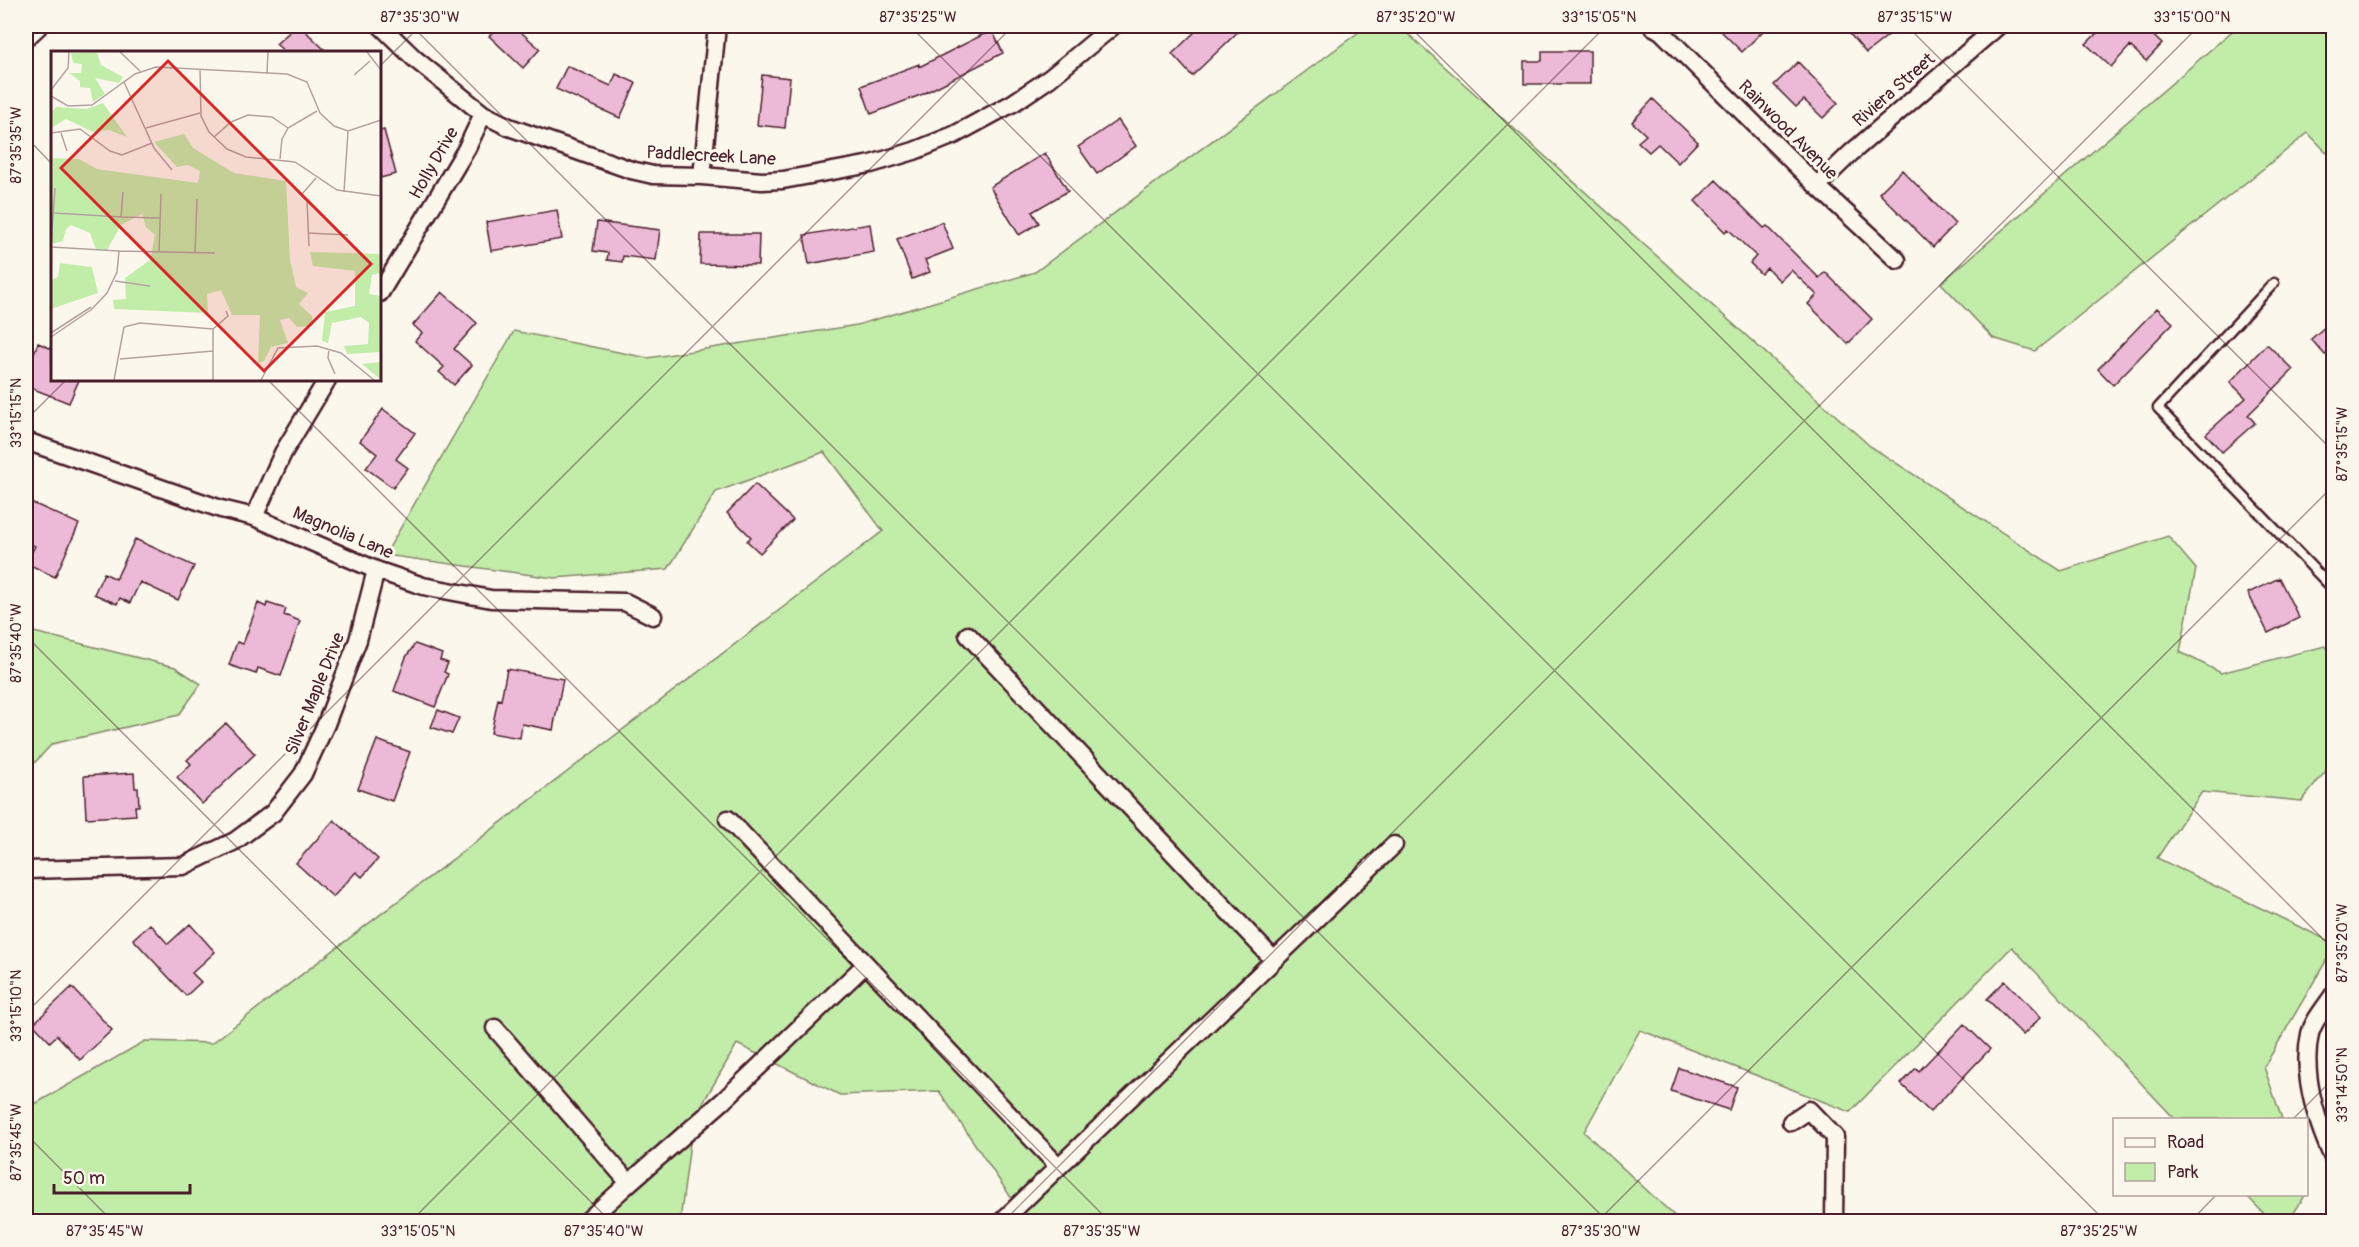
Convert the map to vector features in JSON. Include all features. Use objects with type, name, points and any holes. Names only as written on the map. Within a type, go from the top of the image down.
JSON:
[{"type":"street","points":[[26,38],[39,26]]},
{"type":"street","name":"Paddlecreek Lane","points":[[381,26],[415,59],[483,114],[509,127],[631,170],[653,175],[762,181],[783,180],[849,169],[914,152],[954,135],[1013,103],[1050,78],[1113,26]]},
{"type":"street","points":[[702,176],[717,26]]},
{"type":"street","name":"Rainwood Avenue","points":[[1652,26],[1660,31],[1817,186],[1897,260]]},
{"type":"street","name":"Riviera Street","points":[[1817,186],[1851,153],[1998,26]]},
{"type":"street","name":"Holly Drive","points":[[381,291],[467,148],[483,114]]},
{"type":"street","points":[[254,517],[283,453],[326,381]]},
{"type":"street","name":"Magnolia Lane","points":[[26,441],[221,509],[254,517],[376,570],[423,586],[491,599],[625,602],[653,616]]},
{"type":"street","name":"Silver Maple Drive","points":[[26,870],[183,866],[235,841],[273,813],[303,774],[326,724],[358,640],[376,570]]},
{"type":"street","points":[[968,635],[1274,960]]},
{"type":"street","points":[[728,819],[1058,1166]]},
{"type":"street","points":[[1001,1221],[1394,845]]},
{"type":"street","points":[[586,1221],[723,1101],[866,964]]},
{"type":"street","points":[[2334,994],[2311,1032],[2308,1054],[2313,1099],[2325,1142],[2334,1160]]},
{"type":"street","points":[[495,1028],[629,1183]]},
{"type":"street","points":[[1791,1122],[1809,1110],[1834,1137],[1834,1221]]},
{"type":"lane","points":[[2274,284],[2158,408],[2334,590]]},
{"type":"green space","points":[[1367,26],[1399,26],[1870,446],[2061,571],[2168,536],[2196,569],[2180,652],[2221,673],[2325,646],[2333,654],[2333,762],[2302,801],[2202,792],[2157,858],[2333,943],[2333,949],[2264,1067],[2282,1118],[2174,1118],[2012,947],[1850,1112],[1640,1030],[1584,1132],[1680,1221],[1027,1221],[939,1091],[840,1095],[737,1044],[693,1120],[680,1221],[26,1222],[26,1109],[145,1041],[212,1043],[883,531],[824,452],[716,492],[668,569],[554,578],[385,555],[514,331],[648,358],[857,325],[1035,272]]},
{"type":"green space","points":[[2238,26],[2333,26],[2333,159],[2308,133],[2035,351],[1993,338],[1941,283]]},
{"type":"green space","points":[[26,630],[175,667],[201,684],[179,715],[52,744],[26,772]]},
{"type":"green space","points":[[2247,1196],[2305,1196],[2288,1222],[2271,1221]]},
{"type":"building","points":[[296,26],[300,26],[326,51],[284,51],[276,44]]},
{"type":"building","points":[[499,26],[514,26],[540,49],[523,68],[489,36]]},
{"type":"building","points":[[1201,26],[1244,26],[1192,76],[1172,54]]},
{"type":"building","points":[[1716,26],[1768,26],[1742,52]]},
{"type":"building","points":[[1843,26],[1900,26],[1866,53]]},
{"type":"building","points":[[2104,26],[2143,26],[2162,44],[2146,61],[2130,46],[2111,67],[2086,44]]},
{"type":"building","points":[[992,30],[1003,53],[923,94],[871,114],[861,86],[919,64],[919,67]]},
{"type":"building","points":[[1542,51],[1590,51],[1590,84],[1524,84],[1524,61],[1542,61]]},
{"type":"building","points":[[1798,62],[1838,103],[1823,118],[1804,100],[1796,107],[1774,85]]},
{"type":"building","points":[[567,66],[611,86],[616,74],[636,83],[620,118],[556,89]]},
{"type":"building","points":[[762,75],[790,78],[785,128],[757,125]]},
{"type":"building","points":[[1653,99],[1698,142],[1678,163],[1658,144],[1649,152],[1638,142],[1646,135],[1632,122]]},
{"type":"building","points":[[1118,120],[1136,146],[1097,174],[1078,147]]},
{"type":"building","points":[[384,130],[396,174],[381,178],[381,131]]},
{"type":"building","points":[[1045,153],[1068,191],[1032,212],[1039,223],[1019,235],[990,187]]},
{"type":"building","points":[[1902,170],[1955,224],[1933,247],[1879,193]]},
{"type":"building","points":[[1716,180],[1764,228],[1767,226],[1819,278],[1825,272],[1872,319],[1848,344],[1808,304],[1817,295],[1791,270],[1780,281],[1767,268],[1761,274],[1750,263],[1756,256],[1728,229],[1725,232],[1695,201]]},
{"type":"building","points":[[557,210],[562,239],[491,251],[486,222]]},
{"type":"building","points":[[597,222],[660,230],[656,260],[623,256],[622,262],[607,260],[608,253],[593,251]]},
{"type":"building","points":[[942,222],[953,249],[925,260],[930,272],[912,279],[897,239]]},
{"type":"building","points":[[870,224],[874,252],[809,264],[804,235]]},
{"type":"building","points":[[701,234],[759,234],[758,265],[700,264]]},
{"type":"building","points":[[442,292],[477,323],[454,349],[472,365],[454,385],[439,372],[444,367],[415,341],[422,333],[413,325]]},
{"type":"building","points":[[2157,308],[2173,323],[2113,385],[2098,369]]},
{"type":"building","points":[[2334,319],[2334,348],[2325,355],[2311,339]]},
{"type":"building","points":[[38,343],[51,349],[51,381],[79,381],[69,403],[26,386],[26,373]]},
{"type":"building","points":[[2267,344],[2293,370],[2248,415],[2255,423],[2222,452],[2206,434],[2246,398],[2230,382]]},
{"type":"building","points":[[383,409],[415,433],[396,459],[408,468],[393,488],[366,468],[377,454],[360,441]]},
{"type":"building","points":[[755,484],[793,520],[760,553],[747,541],[751,537],[727,513]]},
{"type":"building","points":[[26,500],[79,524],[55,577],[26,563],[35,546],[26,542]]},
{"type":"building","points":[[135,539],[194,566],[178,600],[140,582],[130,603],[120,598],[117,604],[94,594],[104,573],[116,579]]},
{"type":"building","points":[[2279,578],[2299,618],[2268,633],[2248,593]]},
{"type":"building","points":[[258,603],[266,607],[267,603],[286,609],[284,615],[300,621],[281,676],[258,668],[256,674],[229,665],[237,642],[243,644]]},
{"type":"building","points":[[415,644],[442,654],[440,660],[448,663],[444,672],[448,674],[435,707],[394,691],[406,657]]},
{"type":"building","points":[[507,669],[563,679],[553,730],[522,724],[520,738],[491,733]]},
{"type":"building","points":[[438,710],[459,718],[452,734],[431,727]]},
{"type":"building","points":[[226,723],[255,754],[202,804],[177,777],[191,764],[187,760]]},
{"type":"building","points":[[377,740],[410,752],[392,801],[358,789]]},
{"type":"building","points":[[134,773],[139,806],[135,806],[136,815],[86,818],[84,776]]},
{"type":"building","points":[[334,820],[378,859],[362,877],[356,872],[333,897],[296,863]]},
{"type":"building","points":[[150,924],[168,944],[190,924],[215,952],[192,973],[201,982],[186,996],[133,939]]},
{"type":"building","points":[[2005,981],[2041,1017],[2023,1035],[1987,999]]},
{"type":"building","points":[[72,987],[112,1030],[80,1060],[57,1035],[50,1042],[33,1024]]},
{"type":"building","points":[[1964,1024],[1990,1049],[1930,1112],[1901,1084],[1916,1068],[1919,1071]]},
{"type":"building","points":[[1679,1068],[1737,1087],[1729,1110],[1671,1091]]}]
